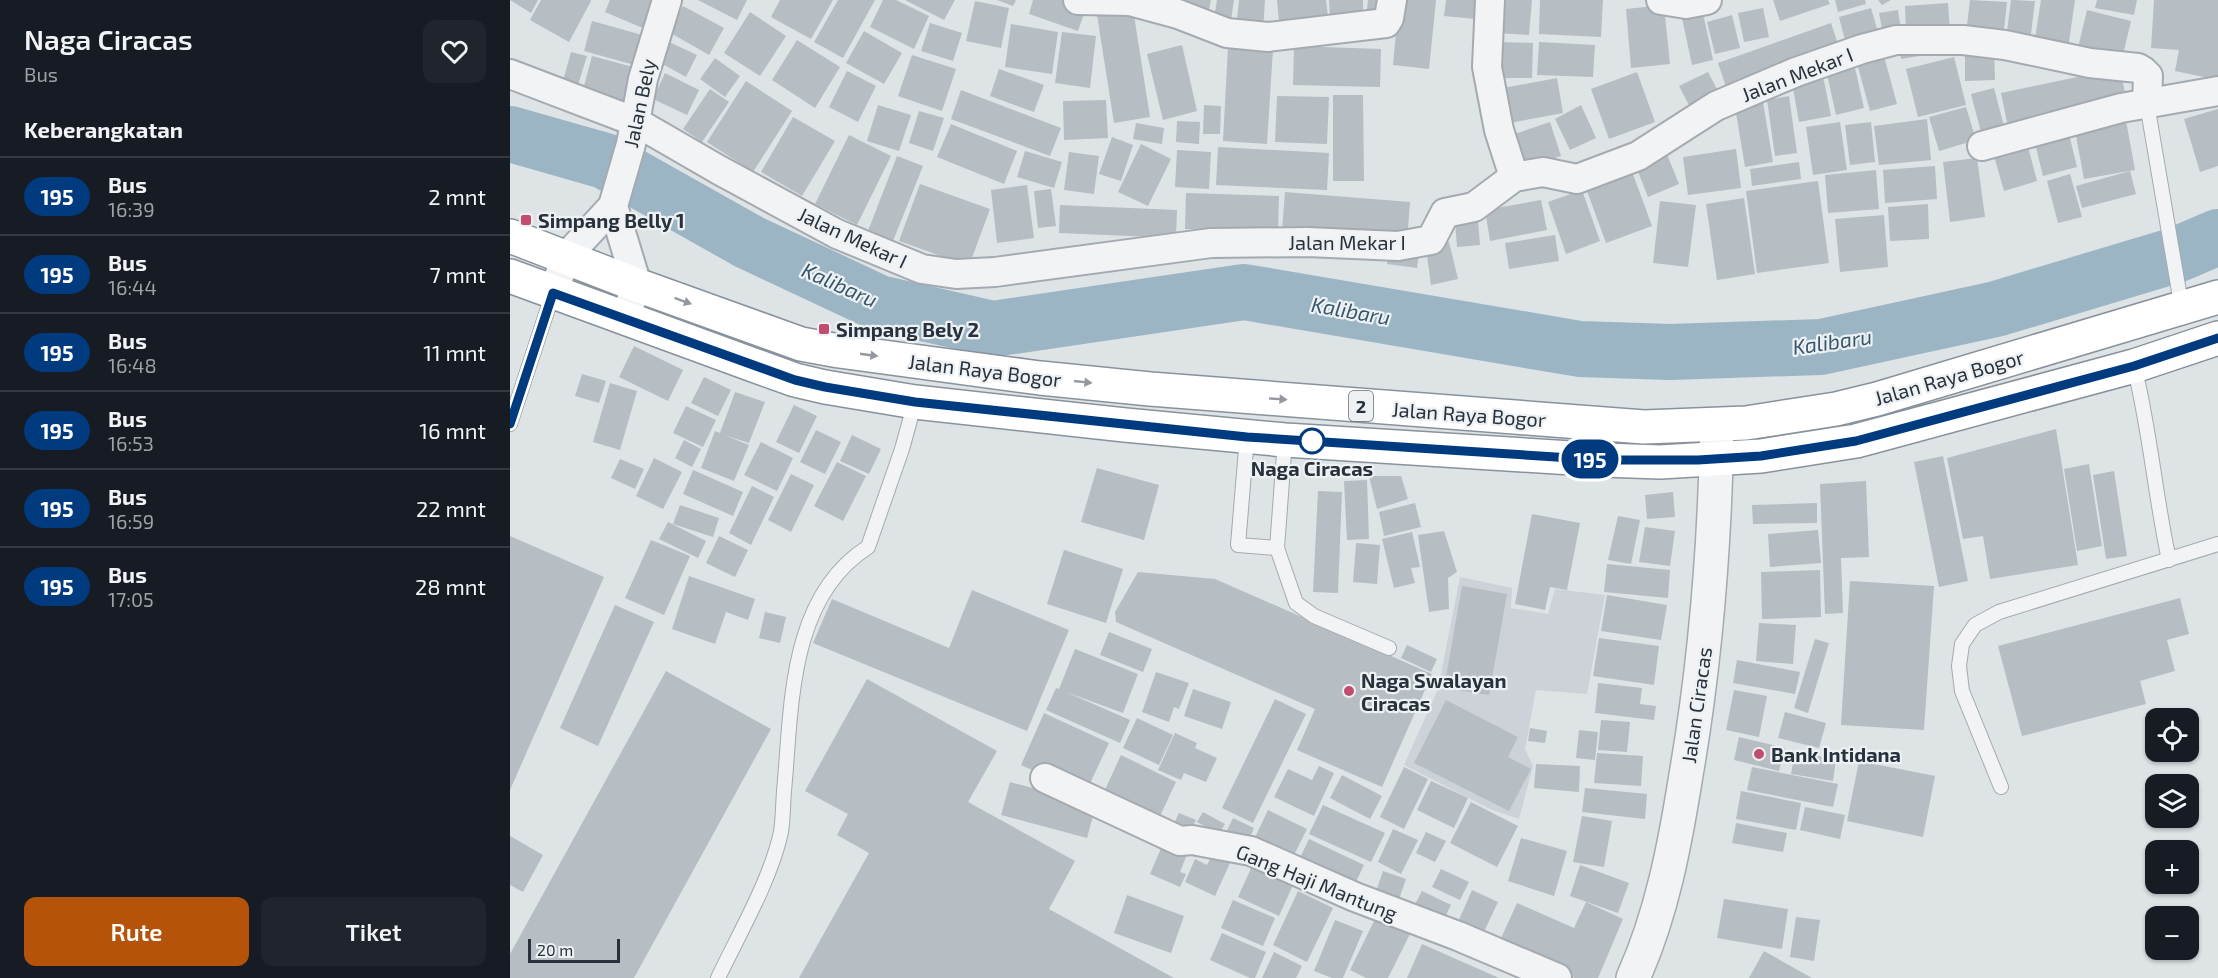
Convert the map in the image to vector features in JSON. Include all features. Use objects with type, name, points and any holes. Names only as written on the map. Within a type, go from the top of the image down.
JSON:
[{"type":"highway","name":"Jalan Raya Bogor","points":[[510,236],[801,344],[839,351],[962,368],[1149,389],[1644,427],[1717,425],[1780,419],[1867,402],[2180,298],[2218,297]]},
{"type":"highway","name":"Jalan Raya Bogor","points":[[510,276],[795,380],[825,387],[915,402],[1247,437],[1603,460],[1717,460],[1804,451],[1856,441],[2134,366],[2218,338]]},
{"type":"street","name":"Jalan Bely","points":[[553,293],[566,257],[615,198],[634,133],[642,79],[667,0]]},
{"type":"street","points":[[1078,0],[1130,1],[1178,14],[1227,33],[1268,38],[1386,23],[1392,0]]},
{"type":"street","points":[[1490,0],[1487,67],[1499,130],[1515,177]]},
{"type":"street","points":[[1661,0],[1686,4],[1707,0]]},
{"type":"street","name":"Jalan Mekar I","points":[[634,133],[719,170],[837,234],[922,269],[956,274],[996,272],[1211,243],[1307,242],[1398,246],[1431,240],[1445,213],[1474,207],[1515,177],[1543,172],[1576,179],[1638,156],[1726,102],[1796,72],[1896,40],[1963,40],[2005,45],[2090,63],[2138,68],[2148,76],[2147,104]]},
{"type":"street","points":[[510,74],[634,133]]},
{"type":"street","points":[[1982,147],[2121,108],[2218,91]]},
{"type":"street","points":[[615,198],[637,285],[625,319]]},
{"type":"street","name":"Jalan Ciracas","points":[[1633,978],[1657,911],[1671,861],[1699,700],[1709,598],[1717,425]]},
{"type":"street","name":"Gang Haji Mantung","points":[[1045,778],[1180,841],[1195,840],[1251,851],[1355,897],[1458,936],[1557,978]]},
{"type":"lane","points":[[2147,104],[2180,298]]},
{"type":"lane","points":[[510,424],[553,293]]},
{"type":"lane","points":[[2134,366],[2169,560]]},
{"type":"lane","points":[[718,978],[764,883],[781,832],[794,684],[806,629],[821,598],[840,570],[854,556],[868,547],[902,449],[915,402]]},
{"type":"lane","points":[[1247,437],[1238,545],[1277,548]]},
{"type":"lane","points":[[1285,440],[1277,548],[1296,603],[1314,616],[1389,648]]},
{"type":"lane","points":[[2001,787],[1962,691],[1959,666],[1962,644],[1975,625],[1999,612],[2218,544]]},
{"type":"shaded area","points":[[1460,577],[1512,588],[1511,608],[1548,614],[1555,589],[1605,595],[1587,694],[1536,690],[1525,749],[1533,766],[1519,819],[1490,809],[1404,765],[1438,689]]},
{"type":"building","points":[[510,0],[538,0],[531,13]]},
{"type":"building","points":[[541,0],[591,1],[569,42],[530,20]]},
{"type":"building","points":[[610,0],[658,0],[645,29],[605,12]]},
{"type":"building","points":[[698,0],[747,0],[737,20]]},
{"type":"building","points":[[780,0],[833,0],[811,39],[771,17]]},
{"type":"building","points":[[838,0],[875,0],[843,58],[814,42]]},
{"type":"building","points":[[883,0],[896,0],[929,16],[914,49],[870,27]]},
{"type":"building","points":[[905,0],[955,0],[944,20]]},
{"type":"building","points":[[997,0],[1016,0],[1013,6]]},
{"type":"building","points":[[1033,0],[1063,0],[1086,8],[1078,31],[1029,14]]},
{"type":"building","points":[[1187,0],[1211,0],[1208,15],[1184,11]]},
{"type":"building","points":[[1217,0],[1234,0],[1230,27],[1213,24]]},
{"type":"building","points":[[1239,0],[1265,0],[1263,30],[1236,28]]},
{"type":"building","points":[[1277,0],[1326,0],[1328,17],[1279,21]]},
{"type":"building","points":[[1329,0],[1363,0],[1363,14],[1330,16]]},
{"type":"building","points":[[1368,0],[1388,0],[1387,12],[1367,9]]},
{"type":"building","points":[[1399,0],[1436,0],[1429,69],[1393,65]]},
{"type":"building","points":[[1446,0],[1477,0],[1475,19],[1444,16]]},
{"type":"building","points":[[1497,0],[1532,0],[1529,35],[1495,33]]},
{"type":"building","points":[[1540,0],[1603,0],[1601,37],[1539,34]]},
{"type":"building","points":[[1773,0],[1828,0],[1830,4],[1780,21]]},
{"type":"building","points":[[1835,0],[1865,0],[1866,4],[1838,12]]},
{"type":"building","points":[[1878,0],[1891,0],[1882,5]]},
{"type":"building","points":[[1970,0],[2007,2],[2003,38],[1966,34]]},
{"type":"building","points":[[2011,0],[2035,1],[2030,42],[2006,39]]},
{"type":"building","points":[[2041,0],[2075,0],[2068,49],[2034,45]]},
{"type":"building","points":[[2097,0],[2137,0],[2134,15],[2095,8]]},
{"type":"building","points":[[2154,0],[2218,0],[2218,80],[2175,71],[2179,50],[2151,48]]},
{"type":"building","points":[[975,1],[1009,8],[1001,48],[966,41]]},
{"type":"building","points":[[1948,3],[1950,32],[1906,35],[1905,6]]},
{"type":"building","points":[[1664,5],[1670,64],[1631,68],[1626,9]]},
{"type":"building","points":[[683,6],[724,28],[709,55],[669,32]]},
{"type":"building","points":[[1763,8],[1769,37],[1744,42],[1738,13]]},
{"type":"building","points":[[1871,8],[1880,39],[1847,48],[1839,17]]},
{"type":"building","points":[[1133,9],[1150,117],[1114,123],[1097,15]]},
{"type":"building","points":[[1898,10],[1901,30],[1883,34],[1879,13]]},
{"type":"building","points":[[2087,10],[2131,21],[2121,63],[2077,52]]},
{"type":"building","points":[[750,12],[786,36],[760,76],[724,53]]},
{"type":"building","points":[[1703,13],[1713,60],[1692,65],[1682,18]]},
{"type":"building","points":[[1732,15],[1740,48],[1715,54],[1707,22]]},
{"type":"building","points":[[592,21],[646,36],[638,66],[584,51]]},
{"type":"building","points":[[930,23],[962,33],[953,61],[921,51]]},
{"type":"building","points":[[1831,23],[1840,50],[1727,90],[1718,63]]},
{"type":"building","points":[[1011,24],[1058,32],[1052,74],[1005,67]]},
{"type":"building","points":[[864,31],[902,53],[884,84],[846,63]]},
{"type":"building","points":[[1062,32],[1096,36],[1090,88],[1055,83]]},
{"type":"building","points":[[797,40],[840,67],[815,108],[772,80]]},
{"type":"building","points":[[667,41],[697,55],[686,77],[657,61]]},
{"type":"building","points":[[1495,42],[1533,43],[1532,78],[1494,78]]},
{"type":"building","points":[[1539,42],[1595,45],[1593,77],[1537,75]]},
{"type":"building","points":[[1923,42],[1925,55],[1901,59],[1899,47]]},
{"type":"building","points":[[1182,45],[1197,111],[1163,120],[1147,54]]},
{"type":"building","points":[[1228,46],[1273,49],[1267,144],[1223,141]]},
{"type":"building","points":[[1294,46],[1381,49],[1380,87],[1293,85]]},
{"type":"building","points":[[1994,49],[1995,80],[1965,81],[1965,50]]},
{"type":"building","points":[[571,52],[587,56],[578,85],[563,81]]},
{"type":"building","points":[[912,55],[956,69],[942,111],[898,96]]},
{"type":"building","points":[[592,56],[633,67],[624,101],[583,90]]},
{"type":"building","points":[[1884,56],[1897,104],[1870,111],[1857,63]]},
{"type":"building","points":[[1954,57],[1966,105],[1918,117],[1906,69]]},
{"type":"building","points":[[715,58],[740,76],[725,97],[700,79]]},
{"type":"building","points":[[1853,59],[1864,108],[1836,115],[1825,65]]},
{"type":"building","points":[[2120,68],[2127,103],[2008,127],[2001,93]]},
{"type":"building","points":[[999,69],[1044,85],[1034,112],[990,96]]},
{"type":"building","points":[[847,71],[876,86],[858,122],[829,107]]},
{"type":"building","points":[[1822,71],[1831,116],[1799,122],[1791,77]]},
{"type":"building","points":[[1637,72],[1655,122],[1609,139],[1591,89]]},
{"type":"building","points":[[1708,72],[1719,93],[1690,107],[1679,86]]},
{"type":"building","points":[[665,73],[699,90],[687,115],[653,99]]},
{"type":"building","points":[[1557,78],[1563,113],[1504,124],[1498,89]]},
{"type":"building","points":[[746,81],[792,111],[753,172],[707,142]]},
{"type":"building","points":[[1994,88],[2006,134],[1983,140],[1971,94]]},
{"type":"building","points":[[710,89],[729,102],[702,142],[683,129]]},
{"type":"building","points":[[961,90],[1061,128],[1050,156],[951,119]]},
{"type":"building","points":[[1333,95],[1363,95],[1364,181],[1333,181]]},
{"type":"building","points":[[1277,96],[1329,97],[1327,144],[1275,142]]},
{"type":"building","points":[[1789,96],[1797,153],[1775,156],[1767,100]]},
{"type":"building","points":[[1106,100],[1108,138],[1064,140],[1063,101]]},
{"type":"building","points":[[1763,102],[1773,162],[1745,167],[1735,107]]},
{"type":"building","points":[[878,105],[911,115],[899,151],[867,141]]},
{"type":"building","points":[[1204,105],[1221,106],[1220,134],[1203,134]]},
{"type":"building","points":[[1581,105],[1596,138],[1570,150],[1555,119]]},
{"type":"building","points":[[1966,107],[1976,140],[1939,151],[1929,117]]},
{"type":"building","points":[[2218,109],[2218,166],[2200,172],[2184,119]]},
{"type":"building","points":[[919,111],[944,118],[933,151],[909,143]]},
{"type":"building","points":[[2125,115],[2135,170],[2084,179],[2074,125]]},
{"type":"building","points":[[793,117],[835,141],[802,196],[761,172]]},
{"type":"building","points":[[1927,119],[1931,160],[1879,165],[1874,126]]},
{"type":"building","points":[[1177,121],[1200,122],[1199,144],[1176,142]]},
{"type":"building","points":[[1550,122],[1561,156],[1517,170],[1506,137]]},
{"type":"building","points":[[1840,122],[1847,170],[1813,175],[1806,127]]},
{"type":"building","points":[[1871,122],[1875,162],[1850,165],[1845,125]]},
{"type":"building","points":[[1136,123],[1164,128],[1162,144],[1133,139]]},
{"type":"building","points":[[951,124],[1017,151],[1004,184],[937,157]]},
{"type":"building","points":[[2068,130],[2077,167],[2043,176],[2034,139]]},
{"type":"building","points":[[849,135],[891,156],[857,225],[815,204]]},
{"type":"building","points":[[1112,137],[1133,145],[1121,181],[1099,174]]},
{"type":"building","points":[[2026,139],[2037,181],[2004,191],[1992,149]]},
{"type":"building","points":[[1141,144],[1171,159],[1148,206],[1118,192]]},
{"type":"building","points":[[1218,147],[1329,153],[1327,190],[1216,185]]},
{"type":"building","points":[[1736,149],[1741,188],[1688,195],[1683,157]]},
{"type":"building","points":[[1177,150],[1211,152],[1209,189],[1175,187]]},
{"type":"building","points":[[1025,151],[1062,162],[1054,188],[1017,177]]},
{"type":"building","points":[[1069,152],[1099,156],[1094,194],[1064,190]]},
{"type":"building","points":[[1666,152],[1679,184],[1648,197],[1635,164]]},
{"type":"building","points":[[897,156],[923,166],[893,241],[868,231]]},
{"type":"building","points":[[1977,158],[1985,217],[1950,222],[1943,162]]},
{"type":"building","points":[[1799,162],[1801,179],[1752,186],[1750,169]]},
{"type":"building","points":[[1630,166],[1652,226],[1606,243],[1584,183]]},
{"type":"building","points":[[1935,166],[1937,199],[1885,203],[1883,170]]},
{"type":"building","points":[[1876,170],[1879,209],[1828,213],[1825,175]]},
{"type":"building","points":[[2130,171],[2136,194],[2082,208],[2076,186]]},
{"type":"building","points":[[2070,174],[2082,217],[2058,223],[2047,181]]},
{"type":"building","points":[[1818,181],[1829,263],[1757,273],[1746,191]]},
{"type":"building","points":[[920,184],[990,209],[969,266],[899,241]]},
{"type":"building","points":[[1027,185],[1034,238],[997,243],[991,190]]},
{"type":"building","points":[[1051,189],[1056,226],[1038,228],[1034,191]]},
{"type":"building","points":[[1582,190],[1600,241],[1566,254],[1548,202]]},
{"type":"building","points":[[1285,192],[1410,202],[1407,241],[1282,231]]},
{"type":"building","points":[[1186,193],[1279,196],[1278,231],[1185,229]]},
{"type":"building","points":[[1744,198],[1755,274],[1717,280],[1706,204]]},
{"type":"building","points":[[1541,200],[1547,230],[1490,241],[1485,210]]},
{"type":"building","points":[[1660,201],[1696,205],[1688,267],[1653,263]]},
{"type":"building","points":[[1928,204],[1929,239],[1890,241],[1888,207]]},
{"type":"building","points":[[1060,205],[1177,210],[1176,238],[1059,233]]},
{"type":"building","points":[[1884,215],[1888,267],[1840,272],[1835,219]]},
{"type":"building","points":[[1478,220],[1480,245],[1457,247],[1455,222]]},
{"type":"building","points":[[1555,235],[1559,261],[1509,269],[1505,243]]},
{"type":"building","points":[[1449,242],[1458,279],[1431,285],[1426,248]]},
{"type":"building","points":[[1389,249],[1419,252],[1417,268],[1387,264]]},
{"type":"building","points":[[634,346],[683,370],[668,401],[619,377]]},
{"type":"building","points":[[582,374],[606,381],[599,403],[575,396]]},
{"type":"building","points":[[704,377],[731,390],[718,416],[691,403]]},
{"type":"building","points":[[610,383],[637,391],[620,450],[593,442]]},
{"type":"building","points":[[735,392],[765,402],[749,443],[724,435],[749,445],[734,481],[701,468],[715,431],[720,433]]},
{"type":"building","points":[[794,405],[817,416],[799,453],[776,442]]},
{"type":"building","points":[[686,406],[716,420],[703,447],[673,433]]},
{"type":"building","points":[[2056,429],[2078,565],[1990,579],[1983,536],[1963,539],[1947,458]]},
{"type":"building","points":[[816,430],[841,442],[825,474],[800,462]]},
{"type":"building","points":[[852,435],[881,449],[869,474],[840,461]]},
{"type":"building","points":[[684,440],[701,449],[692,467],[675,458]]},
{"type":"building","points":[[761,442],[793,458],[777,491],[744,475]]},
{"type":"building","points":[[1943,456],[1968,581],[1939,587],[1914,462]]},
{"type":"building","points":[[654,458],[682,472],[663,509],[636,496]]},
{"type":"building","points":[[620,459],[644,469],[635,489],[611,478]]},
{"type":"building","points":[[837,462],[866,476],[843,521],[814,506]]},
{"type":"building","points":[[2089,464],[2102,546],[2077,551],[2064,469]]},
{"type":"building","points":[[1097,468],[1159,485],[1144,540],[1081,522]]},
{"type":"building","points":[[693,470],[743,492],[733,516],[683,494]]},
{"type":"building","points":[[2114,471],[2127,556],[2106,559],[2093,475]]},
{"type":"building","points":[[791,474],[814,485],[791,532],[768,520]]},
{"type":"building","points":[[1369,476],[1401,476],[1408,499],[1377,509]]},
{"type":"building","points":[[1367,480],[1369,539],[1347,540],[1344,481]]},
{"type":"building","points":[[1866,481],[1869,557],[1841,558],[1843,613],[1825,614],[1820,484]]},
{"type":"building","points":[[752,486],[774,497],[751,545],[729,533]]},
{"type":"building","points":[[1318,491],[1342,492],[1338,593],[1313,592]]},
{"type":"building","points":[[1673,492],[1675,517],[1647,519],[1645,495]]},
{"type":"building","points":[[1415,503],[1421,527],[1384,536],[1379,512]]},
{"type":"building","points":[[1817,503],[1817,523],[1753,524],[1752,505]]},
{"type":"building","points":[[680,505],[719,518],[713,537],[673,524]]},
{"type":"building","points":[[1532,514],[1580,523],[1567,590],[1550,587],[1545,610],[1515,604]]},
{"type":"building","points":[[1618,516],[1640,520],[1631,564],[1608,560]]},
{"type":"building","points":[[668,522],[706,541],[698,558],[659,539]]},
{"type":"building","points":[[1645,527],[1675,531],[1670,566],[1639,562]]},
{"type":"building","points":[[1818,530],[1821,563],[1770,567],[1768,534]]},
{"type":"building","points":[[1444,531],[1457,572],[1448,578],[1449,609],[1429,612],[1418,535]]},
{"type":"building","points":[[1412,532],[1420,567],[1411,568],[1415,583],[1394,588],[1382,539]]},
{"type":"building","points":[[510,536],[604,577],[510,790]]},
{"type":"building","points":[[719,536],[748,550],[735,577],[706,563]]},
{"type":"building","points":[[651,540],[690,556],[664,615],[625,598]]},
{"type":"building","points":[[1356,543],[1380,545],[1377,584],[1353,582]]},
{"type":"building","points":[[1064,550],[1123,569],[1106,623],[1047,604]]},
{"type":"building","points":[[1607,564],[1670,570],[1668,598],[1604,592]]},
{"type":"building","points":[[1820,570],[1821,617],[1762,619],[1761,572]]},
{"type":"building","name":"Naga Swalayan Ciracas","points":[[1138,572],[1215,579],[1432,674],[1382,787],[1297,750],[1315,709],[1116,622],[1115,612]]},
{"type":"building","points":[[689,576],[755,599],[748,620],[726,612],[715,644],[672,629]]},
{"type":"building","points":[[1850,581],[1934,586],[1924,730],[1841,725]]},
{"type":"building","points":[[1462,586],[1507,594],[1489,695],[1444,688]]},
{"type":"building","points":[[972,590],[1069,630],[1027,731],[813,643],[832,599],[949,648]]},
{"type":"building","points":[[1607,595],[1667,605],[1661,640],[1601,631]]},
{"type":"building","points":[[2180,598],[2189,634],[2167,640],[2175,671],[2140,681],[2146,704],[2022,736],[1998,646]]},
{"type":"building","points":[[615,605],[654,622],[598,746],[560,728]]},
{"type":"building","points":[[765,612],[786,617],[780,643],[759,638]]},
{"type":"building","points":[[1759,623],[1796,625],[1793,664],[1756,661]]},
{"type":"building","points":[[1109,632],[1152,649],[1143,672],[1100,655]]},
{"type":"building","points":[[1599,638],[1659,646],[1654,685],[1593,676]]},
{"type":"building","points":[[1815,639],[1829,643],[1808,713],[1794,708]]},
{"type":"building","points":[[1407,645],[1437,659],[1431,672],[1401,658]]},
{"type":"building","points":[[1075,649],[1138,674],[1123,713],[1066,692],[1130,720],[1120,743],[1046,710],[1056,688],[1059,689]]},
{"type":"building","points":[[1737,660],[1800,672],[1795,694],[1733,683]]},
{"type":"building","points":[[666,671],[771,729],[634,978],[510,978],[510,954]]},
{"type":"building","points":[[1156,672],[1189,683],[1179,709],[1174,707],[1169,722],[1142,712]]},
{"type":"building","points":[[867,679],[997,751],[968,802],[1075,861],[1049,909],[1174,978],[799,978],[869,853],[837,835],[848,814],[805,791]]},
{"type":"building","points":[[1598,683],[1642,688],[1640,704],[1656,706],[1654,720],[1595,713]]},
{"type":"building","points":[[1193,689],[1231,702],[1222,729],[1184,716]]},
{"type":"building","points":[[1734,690],[1767,696],[1759,737],[1726,730]]},
{"type":"building","points":[[1275,699],[1306,714],[1253,823],[1222,808]]},
{"type":"building","points":[[1446,700],[1518,737],[1508,757],[1531,769],[1509,811],[1414,763]]},
{"type":"building","points":[[1785,712],[1826,723],[1819,748],[1778,738]]},
{"type":"building","points":[[1044,713],[1109,743],[1085,794],[1021,765]]},
{"type":"building","points":[[1137,718],[1173,735],[1159,765],[1123,748]]},
{"type":"building","points":[[1601,720],[1630,722],[1627,752],[1598,750]]},
{"type":"building","points":[[1530,728],[1547,731],[1545,743],[1528,741]]},
{"type":"building","points":[[1579,730],[1598,732],[1595,760],[1576,758]]},
{"type":"building","points":[[1175,733],[1197,743],[1195,748],[1217,758],[1206,782],[1184,773],[1181,780],[1158,770]]},
{"type":"building","name":"Bank Intidana","points":[[1739,737],[1785,748],[1779,771],[1734,760]]},
{"type":"building","points":[[1795,752],[1836,759],[1833,781],[1791,774]]},
{"type":"building","points":[[1597,753],[1643,756],[1641,786],[1594,783]]},
{"type":"building","points":[[1121,755],[1176,782],[1159,818],[1104,792]]},
{"type":"building","points":[[1859,761],[1935,776],[1923,837],[1847,821]]},
{"type":"building","points":[[1536,764],[1580,766],[1579,792],[1534,788]]},
{"type":"building","points":[[1319,766],[1334,773],[1314,816],[1274,797],[1288,769],[1312,780]]},
{"type":"building","points":[[1404,767],[1428,779],[1404,829],[1380,817]]},
{"type":"building","points":[[1752,767],[1838,784],[1833,807],[1747,790]]},
{"type":"building","points":[[1342,775],[1382,796],[1370,819],[1330,798]]},
{"type":"building","points":[[1431,781],[1468,798],[1454,828],[1417,810]]},
{"type":"building","points":[[1010,782],[1096,805],[1087,838],[1001,815]]},
{"type":"building","points":[[1585,788],[1647,794],[1645,819],[1582,812]]},
{"type":"building","points":[[1741,791],[1801,803],[1796,830],[1736,819]]},
{"type":"building","points":[[1471,802],[1518,826],[1497,867],[1450,843]]},
{"type":"building","points":[[1323,805],[1385,833],[1371,862],[1309,834]]},
{"type":"building","points":[[1805,807],[1845,815],[1840,839],[1800,830]]},
{"type":"building","points":[[1268,810],[1307,829],[1290,863],[1252,844]]},
{"type":"building","points":[[1203,812],[1225,824],[1219,834],[1197,822]]},
{"type":"building","points":[[1179,813],[1196,820],[1187,838],[1171,830]]},
{"type":"building","points":[[1582,816],[1612,821],[1604,867],[1573,862]]},
{"type":"building","points":[[1233,818],[1254,828],[1245,848],[1223,839]]},
{"type":"building","points":[[1736,823],[1787,833],[1783,852],[1732,843]]},
{"type":"building","points":[[1393,829],[1418,840],[1401,874],[1378,862]]},
{"type":"building","points":[[1426,832],[1446,841],[1435,862],[1416,853]]},
{"type":"building","points":[[510,836],[543,855],[523,892],[510,885]]},
{"type":"building","points":[[1521,838],[1567,851],[1554,896],[1508,881]]},
{"type":"building","points":[[1165,839],[1189,849],[1180,872],[1186,874],[1180,887],[1150,874]]},
{"type":"building","points":[[1309,839],[1364,865],[1351,892],[1296,866]]},
{"type":"building","points":[[1212,855],[1230,863],[1215,896],[1185,882],[1195,859],[1207,865]]},
{"type":"building","points":[[1580,865],[1629,883],[1618,913],[1570,896]]},
{"type":"building","points":[[1252,866],[1293,885],[1279,916],[1238,897]]},
{"type":"building","points":[[1441,869],[1469,882],[1460,900],[1432,887]]},
{"type":"building","points":[[1383,871],[1406,879],[1396,908],[1373,900]]},
{"type":"building","points":[[1472,890],[1498,902],[1483,934],[1458,922]]},
{"type":"building","points":[[1298,891],[1333,908],[1307,962],[1273,945]]},
{"type":"building","points":[[1422,891],[1451,905],[1441,925],[1412,910]]},
{"type":"building","points":[[1127,895],[1184,916],[1171,953],[1114,933]]},
{"type":"building","points":[[1724,899],[1788,909],[1782,949],[1717,938]]},
{"type":"building","points":[[1233,900],[1275,918],[1263,946],[1221,928]]},
{"type":"building","points":[[1586,902],[1623,919],[1598,978],[1575,978],[1498,945],[1517,903],[1574,928]]},
{"type":"building","points":[[1376,917],[1410,934],[1388,978],[1366,978],[1350,970]]},
{"type":"building","points":[[1796,917],[1820,920],[1814,961],[1790,957]]},
{"type":"building","points":[[1335,920],[1363,931],[1343,978],[1332,978],[1314,971]]},
{"type":"building","points":[[1222,933],[1266,952],[1255,978],[1250,978],[1210,960]]},
{"type":"building","points":[[1422,944],[1499,978],[1407,978]]},
{"type":"building","points":[[1764,951],[1812,978],[1749,978]]},
{"type":"building","points":[[1274,952],[1302,966],[1296,978],[1262,978]]},
{"type":"waterway","name":"Kalibaru","points":[[510,134],[605,161],[749,242],[879,303],[993,329],[1244,292],[1580,349],[1670,352],[1821,347],[1996,309],[2176,255],[2218,237]]},
{"type":"bus line","name":"195","points":[[510,424],[553,293],[795,380],[915,402],[1247,437],[1659,462],[1761,456],[1856,441],[2134,366],[2218,338]]},
{"type":"place","name":"Simpang Belly 1","points":[[526,220]]},
{"type":"place","name":"Simpang Bely 2","points":[[824,329]]},
{"type":"place","name":"Naga Ciracas","points":[[1312,441]]},
{"type":"place","name":"Naga Swalayan Ciracas","points":[[1349,691]]},
{"type":"place","name":"Bank Intidana","points":[[1759,754]]}]
